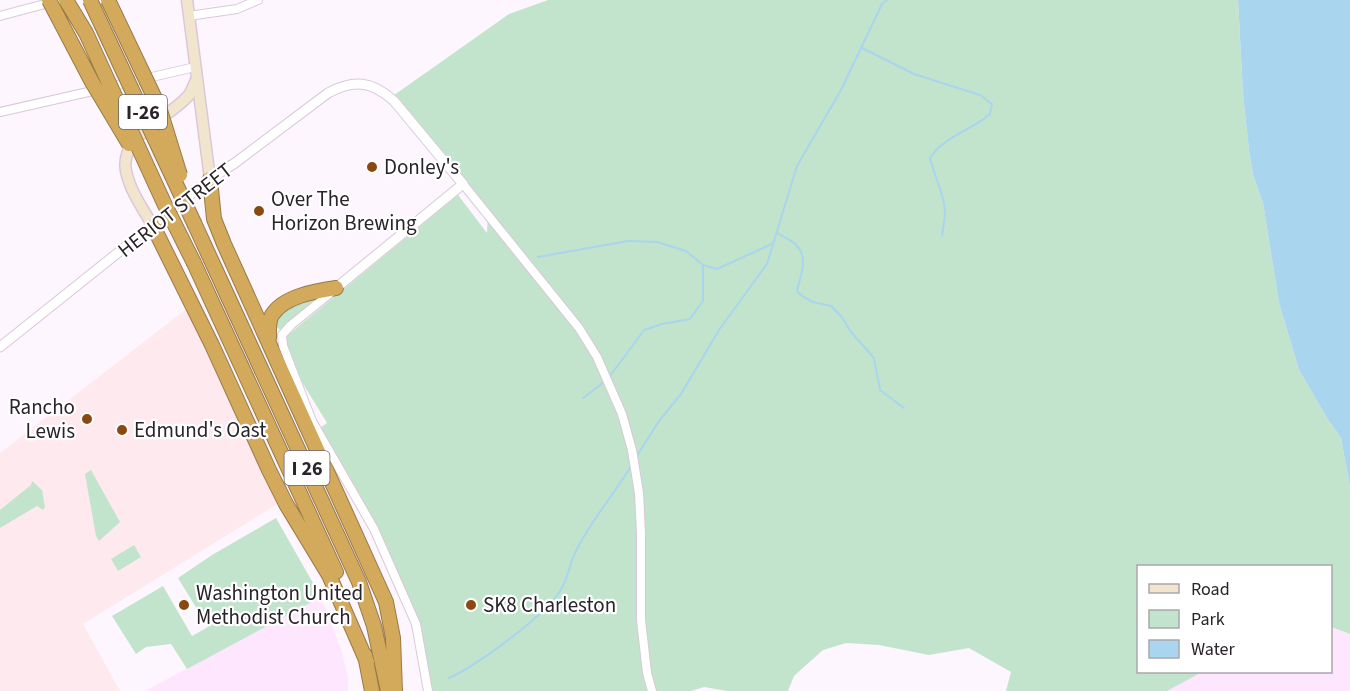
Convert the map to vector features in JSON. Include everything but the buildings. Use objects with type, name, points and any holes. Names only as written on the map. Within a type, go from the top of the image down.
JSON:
[{"type":"highway","points":[[49,0],[92,82],[164,203]]},
{"type":"highway","name":"I-26","points":[[66,0],[86,33],[194,263]]},
{"type":"highway","name":"I-26","points":[[90,0],[208,252]]},
{"type":"highway","points":[[108,0],[159,107],[195,225]]},
{"type":"highway","points":[[210,180],[214,219],[224,244],[386,602],[391,619],[394,648],[395,691]]},
{"type":"highway","points":[[153,226],[198,315],[269,470],[329,575],[367,662]]},
{"type":"highway","name":"I 26","points":[[208,252],[359,582],[374,626],[388,691]]},
{"type":"highway","name":"I 26","points":[[194,263],[344,588],[367,662],[372,691]]},
{"type":"highway","points":[[269,341],[271,316],[278,308],[296,298],[336,288]]},
{"type":"main road","points":[[187,0],[210,180]]},
{"type":"main road","points":[[153,226],[134,194],[128,178],[126,169],[128,152],[142,132],[173,110],[190,94],[196,73]]},
{"type":"street","points":[[0,16],[60,0]]},
{"type":"street","points":[[189,16],[237,9],[258,0]]},
{"type":"street","points":[[0,103],[1,112],[196,73]]},
{"type":"street","name":"HERIOT STREET","points":[[0,347],[210,180],[342,85],[357,83],[382,90],[394,101],[463,184]]},
{"type":"street","points":[[428,691],[416,624],[374,529],[312,421],[286,358],[282,335],[291,325],[463,184],[579,328],[597,357],[622,414],[632,450],[639,493],[641,620],[647,673],[652,691]]},
{"type":"shaded area","points":[[193,304],[284,500],[83,624],[120,691],[0,691],[0,453]]},
{"type":"shaded area","points":[[321,597],[341,649],[348,677],[348,691],[145,691]]},
{"type":"shaded area","points":[[1332,627],[1350,634],[1350,691],[1167,691],[1200,673],[1332,673]]},
{"type":"green space","points":[[548,0],[1238,0],[1243,94],[1249,150],[1253,175],[1263,203],[1279,303],[1299,370],[1341,438],[1350,487],[1350,634],[1332,627],[1332,565],[1137,565],[1137,673],[1200,673],[1167,691],[1006,691],[1011,672],[969,648],[929,655],[879,645],[846,643],[823,650],[794,676],[788,691],[727,691],[704,687],[691,691],[428,691],[416,624],[395,573],[317,430],[327,423],[297,374],[283,339],[458,195],[487,233],[488,213],[390,98],[509,14]]},
{"type":"green space","points":[[321,297],[281,331],[276,326],[274,319],[288,306]]},
{"type":"green space","points":[[91,470],[120,522],[99,541],[96,536],[85,474]]},
{"type":"green space","points":[[32,481],[42,490],[45,507],[43,510],[37,506],[0,528],[0,510],[31,485]]},
{"type":"green space","points":[[276,518],[321,597],[187,669],[171,644],[146,647],[136,654],[112,616],[163,586],[192,636],[208,627],[178,578],[212,555]]},
{"type":"green space","points":[[134,545],[141,557],[118,571],[111,559]]},
{"type":"water","points":[[1238,0],[1350,0],[1350,487],[1341,438],[1299,370],[1279,303],[1263,203],[1253,175],[1249,150],[1243,94]]},
{"type":"waterway","points":[[635,459],[659,421],[681,394],[719,330],[767,264],[797,166],[841,90],[882,4],[887,0]]},
{"type":"waterway","points":[[862,48],[914,74],[980,95],[992,104],[990,114],[943,144],[930,158],[944,205],[942,236]]},
{"type":"waterway","points":[[777,233],[794,243],[801,252],[802,268],[797,291],[813,302],[831,306],[841,316],[851,332],[874,358],[880,390],[904,408]]},
{"type":"waterway","points":[[538,257],[628,241],[657,242],[686,251],[703,265],[717,269],[774,243]]},
{"type":"waterway","points":[[583,398],[613,372],[644,330],[690,319],[703,301],[703,265]]},
{"type":"waterway","points":[[449,678],[476,663],[509,639],[552,601],[563,587],[581,541],[632,464]]},
{"type":"place","name":"Donley's","points":[[372,167]]},
{"type":"place","name":"Over The Horizon Brewing","points":[[259,211]]},
{"type":"place","name":"Rancho Lewis","points":[[87,419]]},
{"type":"place","name":"Edmund's Oast","points":[[122,430]]},
{"type":"place","name":"Washington United Methodist Church","points":[[184,605]]},
{"type":"place","name":"SK8 Charleston","points":[[471,605]]}]
